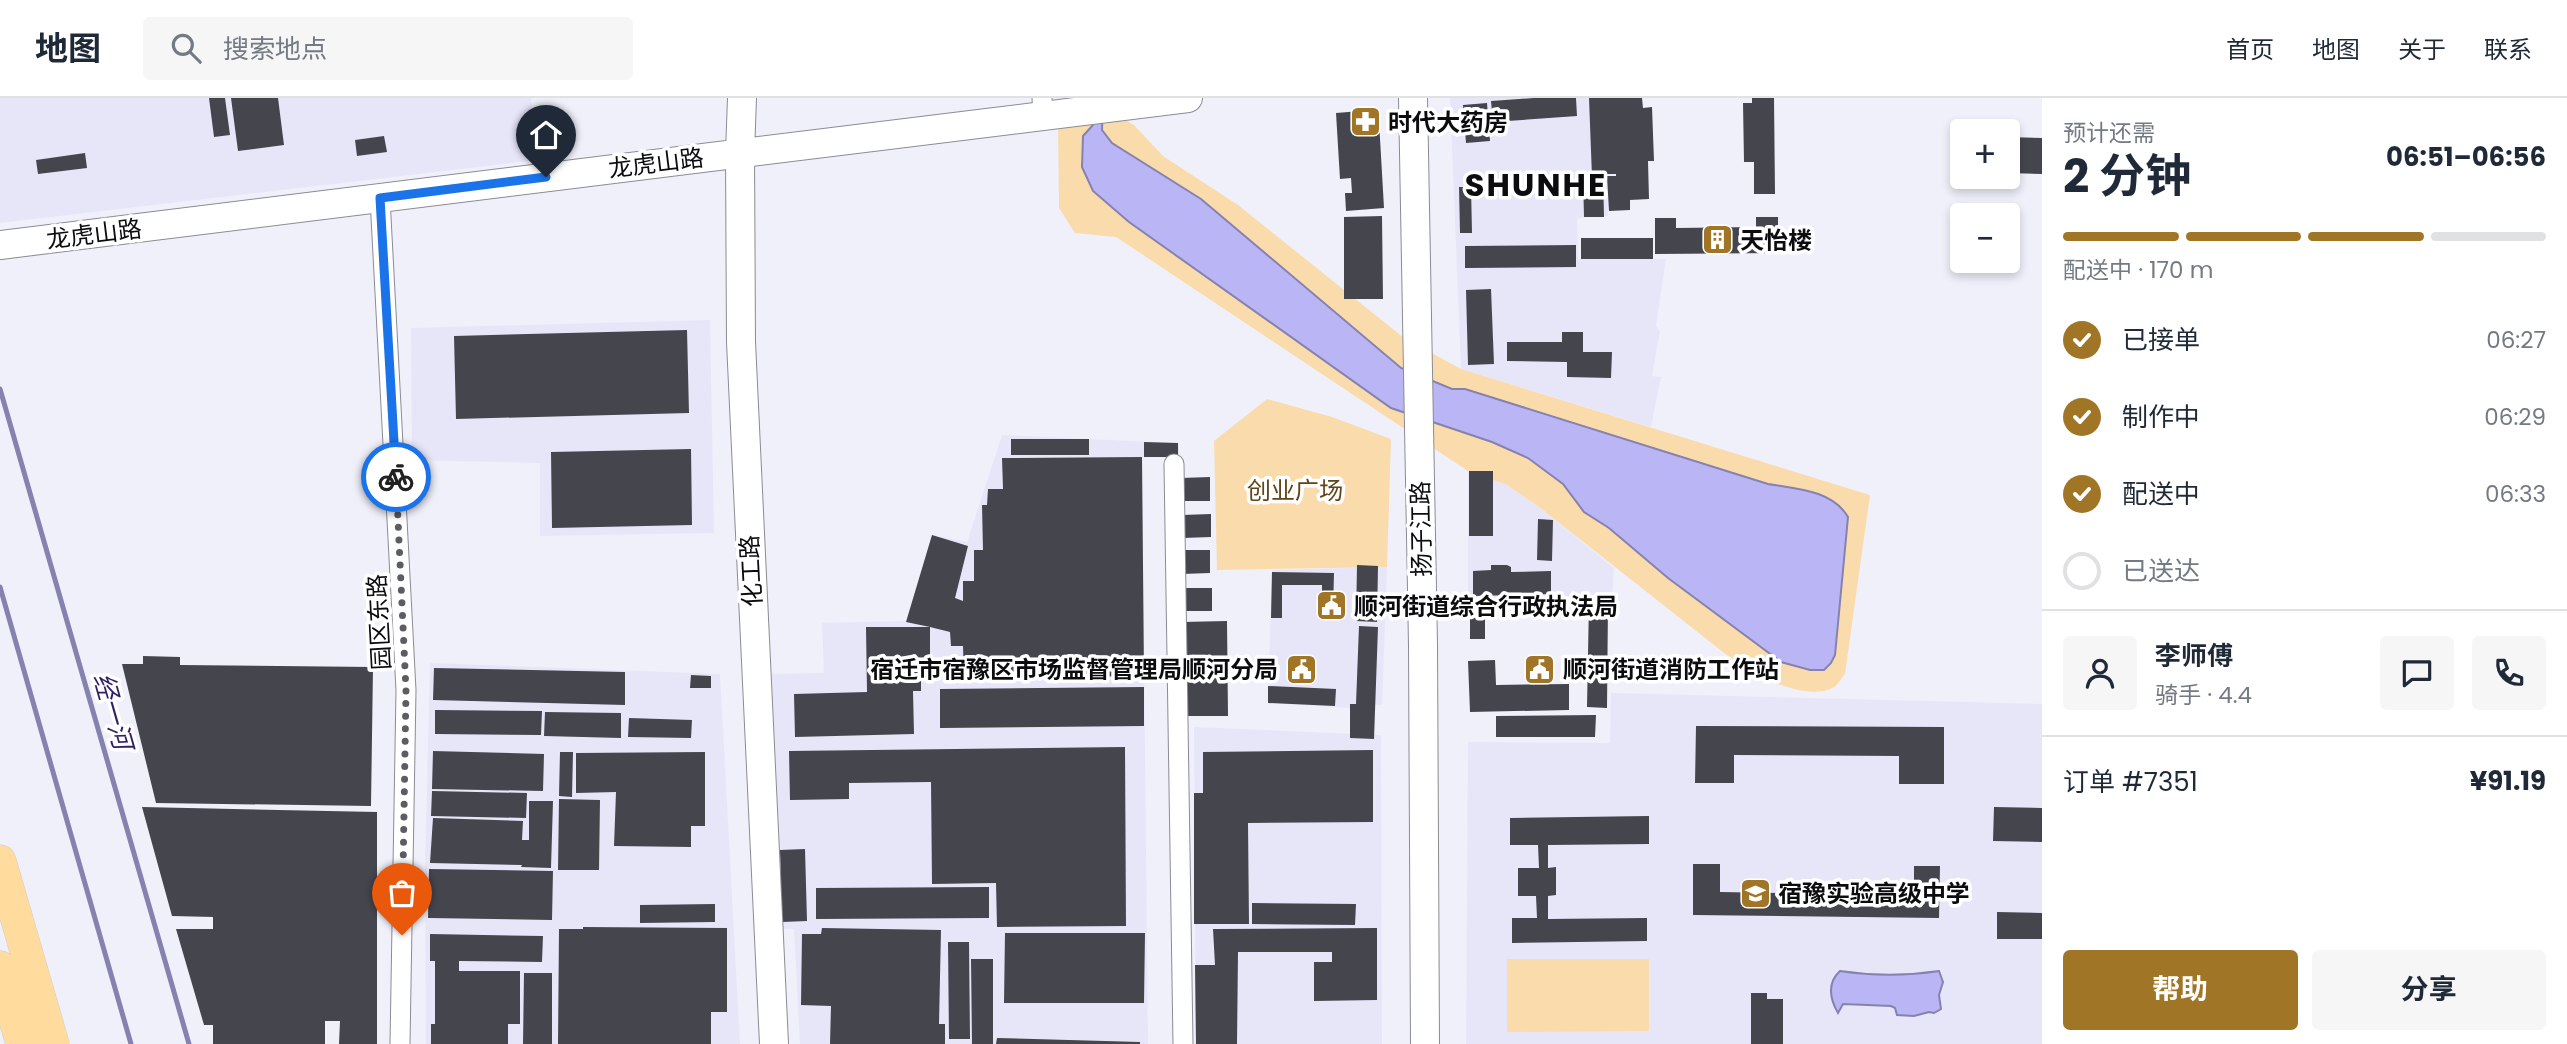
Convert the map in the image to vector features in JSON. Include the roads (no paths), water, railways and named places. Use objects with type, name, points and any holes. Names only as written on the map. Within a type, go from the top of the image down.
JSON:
[{"type":"main road","points":[[0,861],[53,1044]]},
{"type":"main road","points":[[0,967],[22,1044]]},
{"type":"street","name":"化工路","points":[[742,98],[741,342],[774,1044]]},
{"type":"street","name":"龙虎山路","points":[[0,245],[740,153],[1042,107],[1188,98]]},
{"type":"street","name":"扬子江路","points":[[1413,98],[1423,669],[1425,1044]]},
{"type":"street","name":"园区东路","points":[[380,198],[406,690],[400,1044]]},
{"type":"street","points":[[1174,464],[1182,1044]]},
{"type":"waterway","name":"经一河","points":[[0,389],[189,1044]]},
{"type":"waterway","name":"经一河","points":[[0,587],[131,1044]]},
{"type":"place","name":"时代大药房","points":[[1365,122]]},
{"type":"place","name":"天怡楼","points":[[1717,240]]},
{"type":"place","name":"顺河街道综合行政执法局","points":[[1331,606]]},
{"type":"place","name":"宿迁市宿豫区市场监督管理局顺河分局","points":[[1301,669]]},
{"type":"place","name":"顺河街道消防工作站","points":[[1540,669]]},
{"type":"place","name":"宿豫实验高级中学","points":[[1755,893]]},
{"type":"district","name":"SHUNHE","points":[[1536,184]]},
{"type":"park label","name":"创业广场","points":[[1295,490]]}]
